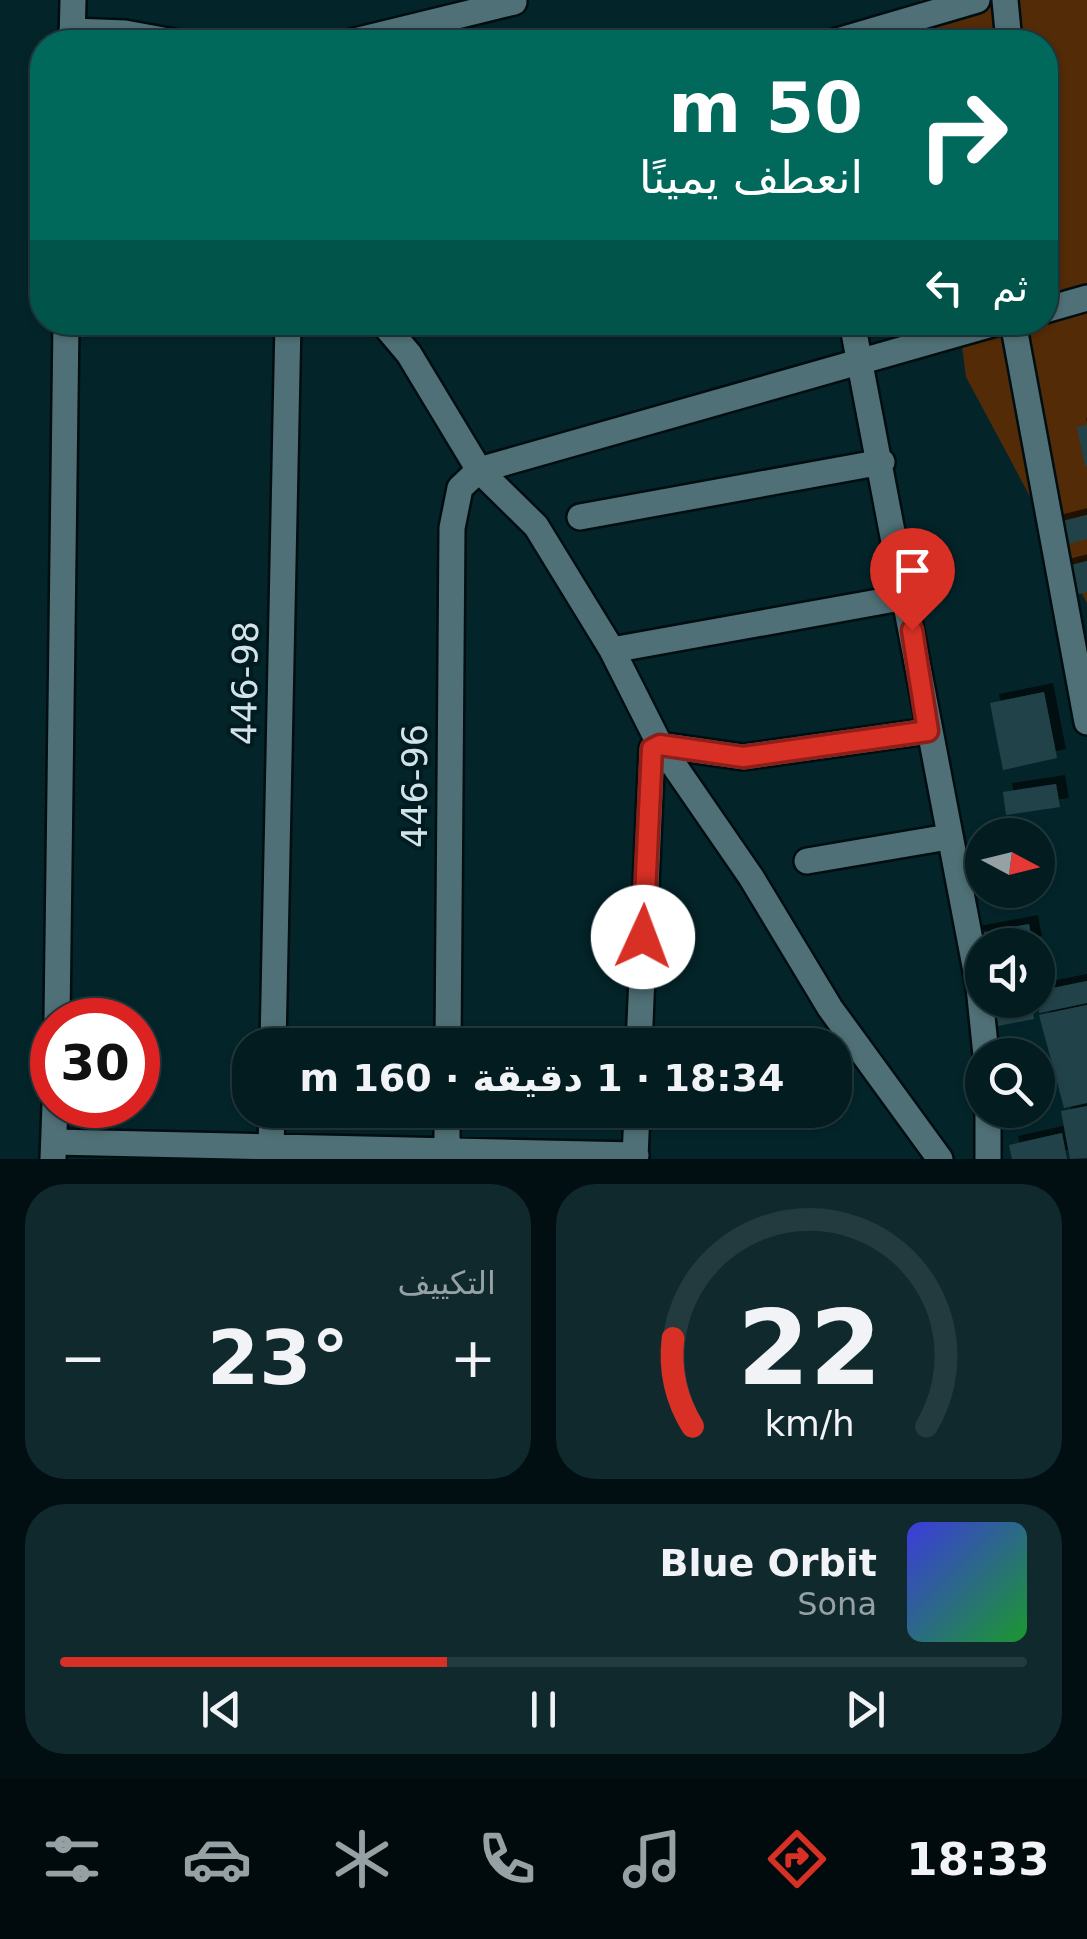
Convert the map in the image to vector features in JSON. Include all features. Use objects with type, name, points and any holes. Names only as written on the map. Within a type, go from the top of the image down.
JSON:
[{"type":"street","points":[[72,30],[73,0]]},
{"type":"street","points":[[875,30],[977,0]]},
{"type":"street","points":[[1006,0],[1008,30]]},
{"type":"street","points":[[400,30],[514,2]]},
{"type":"street","points":[[1058,306],[1087,298]]},
{"type":"street","points":[[57,998],[66,335]]},
{"type":"street","name":"446-98","points":[[273,1028],[288,335]]},
{"type":"street","points":[[393,335],[409,354],[479,470],[536,526],[612,650],[660,745],[752,877],[830,1008],[940,1159]]},
{"type":"street","points":[[855,335],[979,988],[984,1038]]},
{"type":"street","points":[[479,470],[952,335]]},
{"type":"street","points":[[1015,335],[1087,722]]},
{"type":"street","points":[[580,517],[882,462]]},
{"type":"street","name":"446-96","points":[[448,1028],[452,528],[460,488],[479,470]]},
{"type":"street","points":[[612,650],[906,597]]},
{"type":"street","points":[[660,745],[743,757],[928,731]]},
{"type":"street","points":[[640,1028],[648,757],[660,745]]},
{"type":"street","points":[[806,862],[948,837]]},
{"type":"street","points":[[271,1147],[272,1128]]},
{"type":"street","points":[[447,1128],[447,1151]]},
{"type":"street","points":[[54,1150],[271,1147],[636,1157],[637,1128]]},
{"type":"street","points":[[988,1128],[988,1159]]},
{"type":"shaded area","points":[[920,0],[1087,0],[1087,603],[966,377],[961,335],[1058,335],[1058,30],[924,30]]},
{"type":"building","points":[[1087,425],[1087,466],[1085,466],[1077,427]]},
{"type":"building","points":[[1087,515],[1087,539],[1049,549],[1043,526]]},
{"type":"building","points":[[1087,561],[1087,592],[1063,598],[1056,569]]},
{"type":"building","points":[[1044,692],[1057,758],[1003,770],[990,703]]},
{"type":"building","points":[[1056,784],[1060,807],[1006,815],[1003,792]]},
{"type":"building","points":[[965,851],[965,867],[958,868],[957,852]]},
{"type":"building","points":[[1087,981],[1087,1003],[1055,1010],[1055,988]]},
{"type":"building","points":[[1087,1005],[1087,1103],[1064,1108],[1055,1075],[1055,1038],[1045,1038],[1040,1018],[1055,1018],[1055,1012]]},
{"type":"building","points":[[980,1018],[1034,1018],[1034,1019],[982,1029]]},
{"type":"building","points":[[1087,1106],[1087,1158],[1070,1159],[1061,1111]]},
{"type":"building","points":[[1062,1133],[1067,1159],[1012,1159],[1009,1145]]},
{"type":"route","points":[[643,937],[648,757],[652,749],[660,745],[743,757],[928,731],[912,630]]}]
